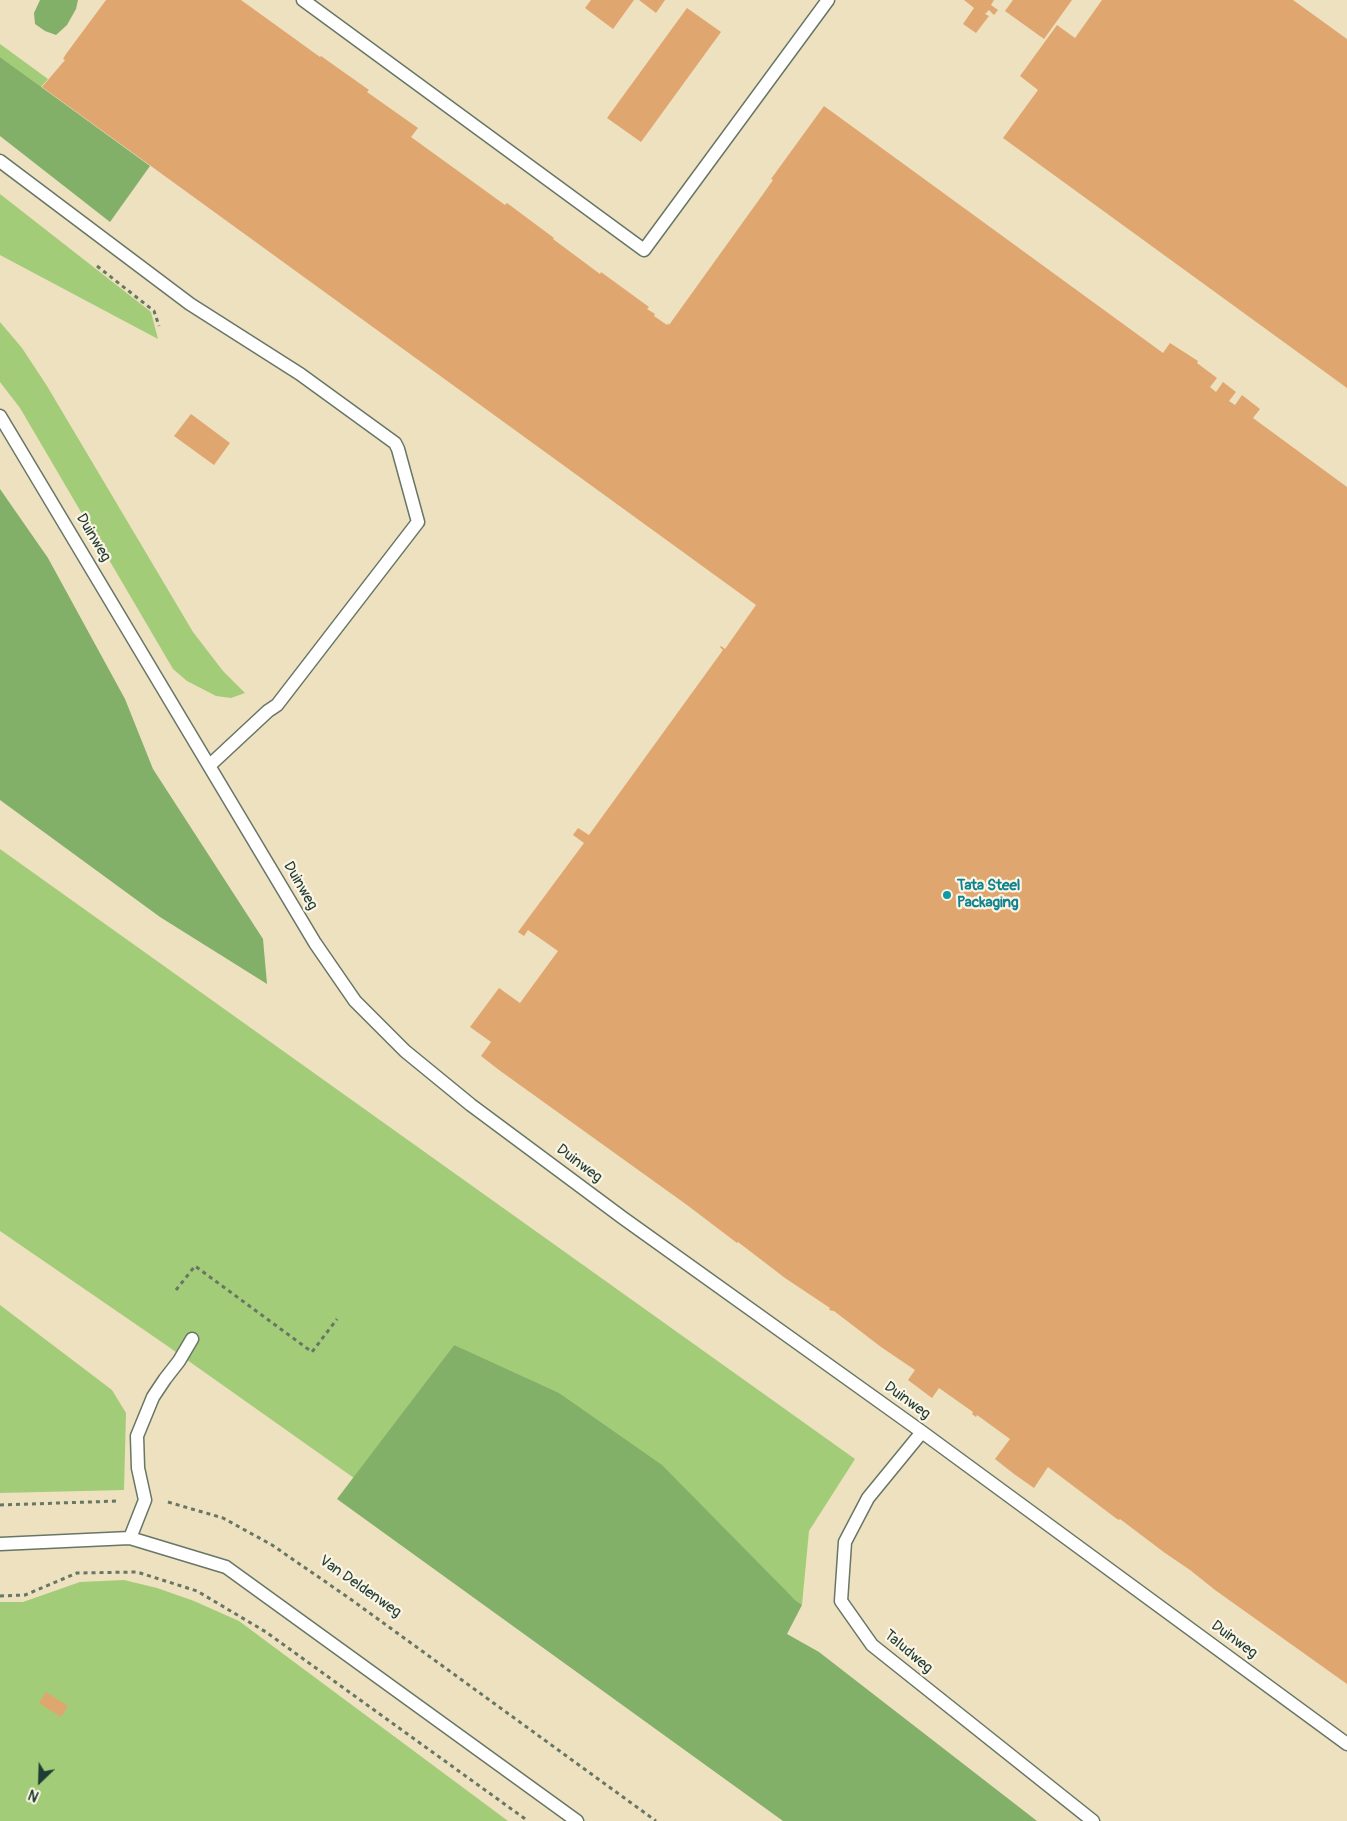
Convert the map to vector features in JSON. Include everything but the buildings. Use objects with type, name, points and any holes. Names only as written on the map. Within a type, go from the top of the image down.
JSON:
[{"type":"lane","points":[[303,0],[644,250],[828,0]]},
{"type":"lane","points":[[0,161],[190,304],[300,374],[395,443],[398,449],[418,522],[277,705],[268,711],[210,765]]},
{"type":"lane","name":"Duinweg","points":[[0,416],[210,765],[314,943],[355,1001],[405,1051],[471,1104],[623,1218],[922,1432],[1347,1744]]},
{"type":"lane","points":[[130,1538],[145,1500],[138,1468],[138,1436],[153,1397],[179,1361],[192,1338]]},
{"type":"lane","name":"Taludweg","points":[[922,1432],[868,1498],[845,1542],[841,1600],[872,1644],[1093,1821]]},
{"type":"lane","points":[[0,1544],[130,1538],[226,1567],[577,1821]]},
{"type":"path","points":[[176,1290],[195,1266],[312,1352],[337,1319]]},
{"type":"path","name":"Van Deldenweg","points":[[0,1505],[145,1500],[168,1502],[223,1518],[272,1545],[349,1598],[656,1821]]},
{"type":"path","points":[[0,1596],[25,1595],[78,1573],[117,1572],[137,1572],[197,1591],[266,1632],[528,1821]]},
{"type":"green space","points":[[40,0],[78,0],[76,9],[67,25],[56,35],[45,31],[35,24],[34,13]]},
{"type":"green space","points":[[0,44],[48,79],[41,87],[0,57]]},
{"type":"green space","points":[[0,57],[150,166],[110,222],[0,136]]},
{"type":"green space","points":[[0,194],[151,312],[158,339],[0,255]]},
{"type":"green space","points":[[0,322],[22,348],[47,386],[193,632],[223,671],[245,693],[231,698],[216,696],[187,681],[173,669],[20,408],[0,382]]},
{"type":"green space","points":[[0,489],[48,558],[125,699],[153,769],[263,939],[267,984],[160,917],[0,800]]},
{"type":"green space","points":[[0,849],[855,1459],[809,1531],[802,1605],[454,1345],[354,1478],[0,1231]]},
{"type":"green space","points":[[0,1305],[112,1390],[126,1413],[124,1490],[0,1493]]},
{"type":"green space","points":[[454,1345],[559,1393],[662,1465],[802,1605],[787,1634],[819,1652],[1037,1821],[783,1821],[337,1499]]},
{"type":"green space","points":[[124,1580],[157,1588],[194,1601],[239,1621],[508,1821],[0,1821],[0,1602],[23,1602],[80,1582]]},
{"type":"place","name":"Tata Steel Packaging","points":[[947,895]]}]
